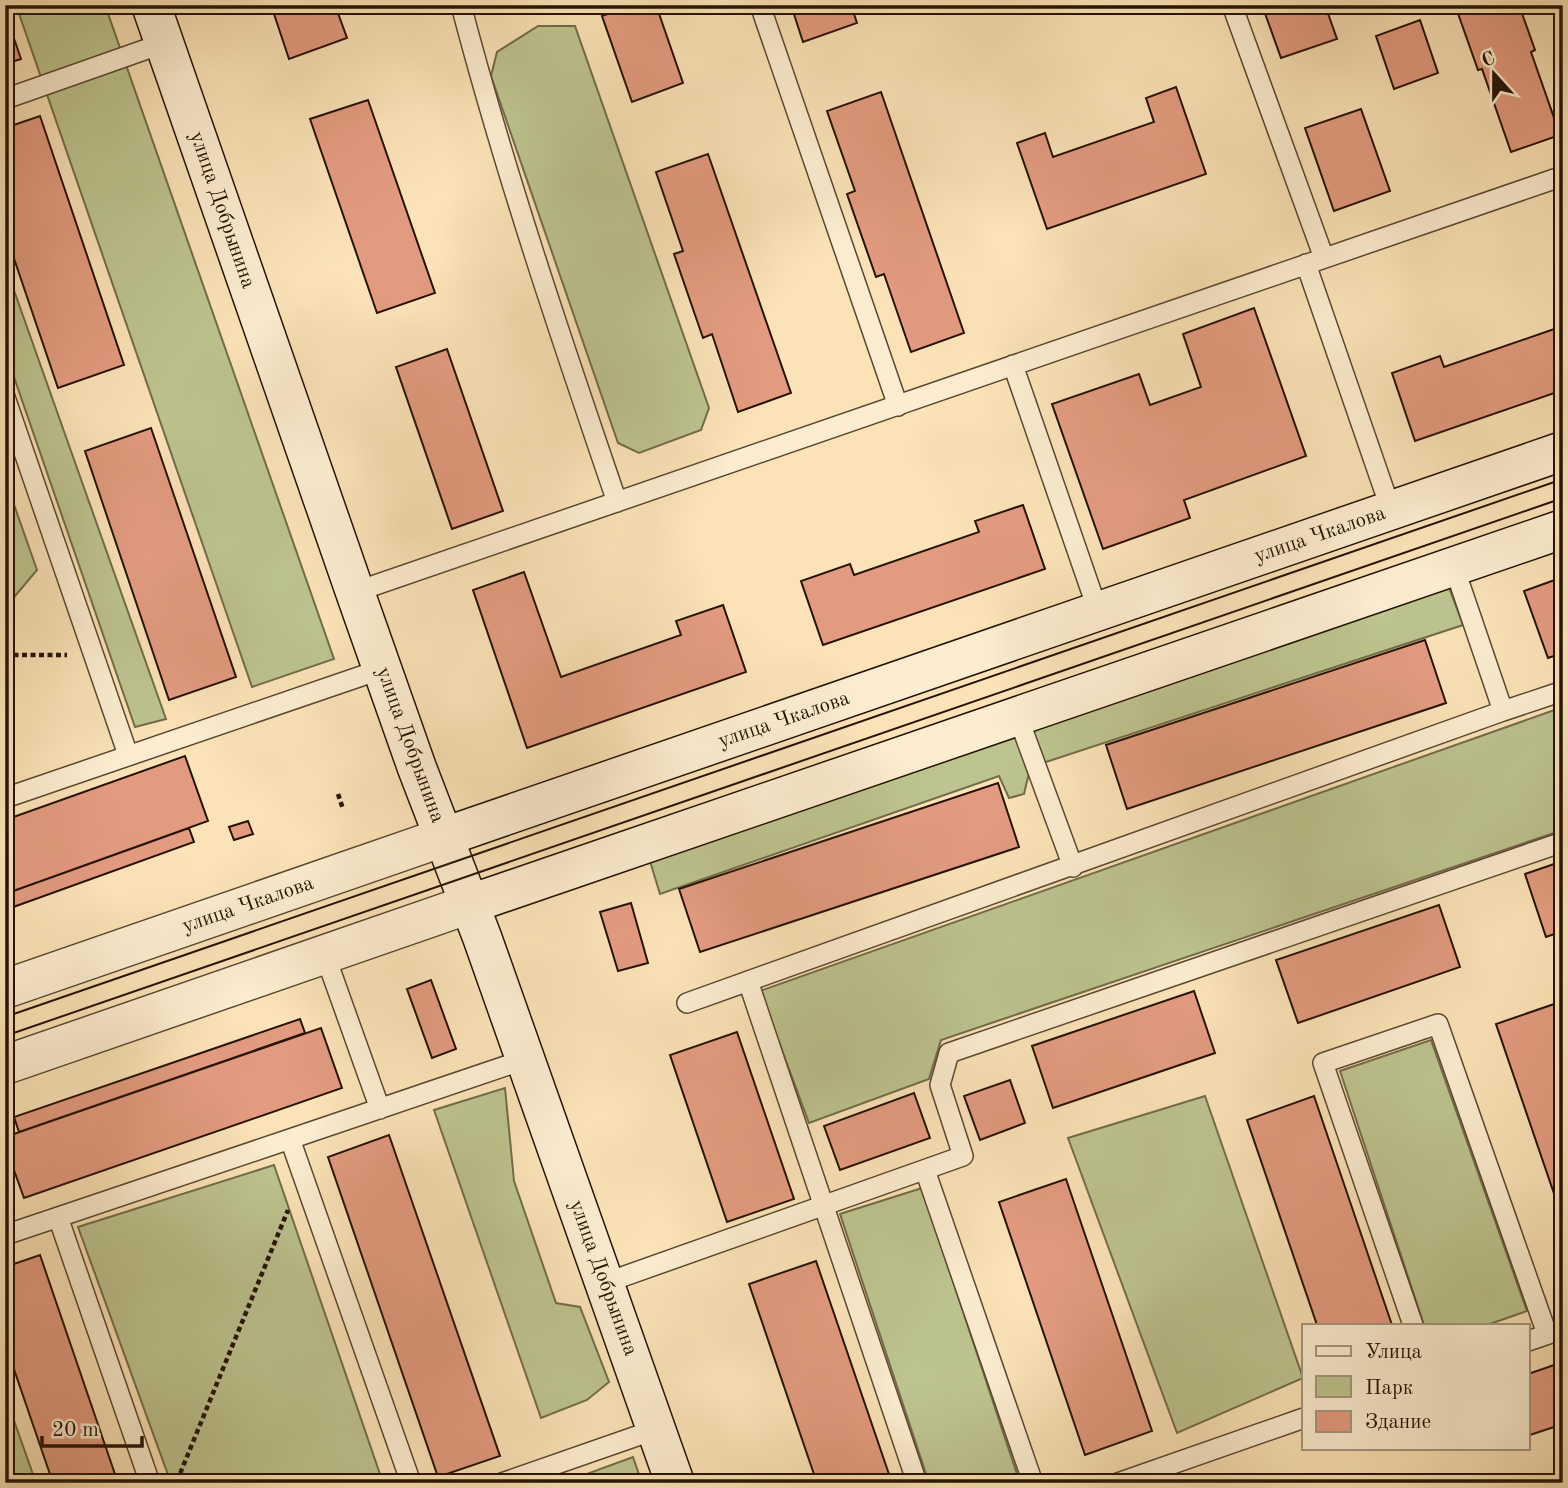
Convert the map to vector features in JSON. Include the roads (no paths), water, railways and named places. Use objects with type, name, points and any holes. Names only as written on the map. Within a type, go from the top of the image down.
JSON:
[{"type":"main road","name":"улица Добрынина","points":[[151,5],[382,669],[526,1059],[676,1483]]},
{"type":"main road","name":"улица Чкалова","points":[[5,989],[1563,451]]},
{"type":"main road","points":[[5,1066],[1563,529]]},
{"type":"lane","points":[[461,5],[545,290],[617,502]]},
{"type":"lane","points":[[760,5],[898,406]]},
{"type":"lane","points":[[1233,5],[1391,510]]},
{"type":"lane","points":[[5,99],[164,43]]},
{"type":"lane","points":[[355,592],[1563,176]]},
{"type":"lane","points":[[1013,365],[1098,611]]},
{"type":"lane","points":[[5,397],[128,755]]},
{"type":"lane","points":[[1454,567],[1503,711]]},
{"type":"lane","points":[[5,798],[382,669]]},
{"type":"lane","points":[[687,1003],[1563,691]]},
{"type":"lane","points":[[1018,717],[1073,867]]},
{"type":"lane","points":[[605,1283],[962,1156],[940,1085],[949,1054],[1563,842]]},
{"type":"lane","points":[[325,955],[380,1109]]},
{"type":"lane","points":[[748,981],[917,1483]]},
{"type":"lane","points":[[1413,1324],[1323,1063],[1438,1024],[1555,1331],[1530,1340]]},
{"type":"lane","points":[[5,1231],[11,1233],[526,1059]]},
{"type":"lane","points":[[290,1139],[411,1483]]},
{"type":"lane","points":[[925,1170],[1033,1483]]},
{"type":"lane","points":[[58,1217],[149,1483]]},
{"type":"lane","points":[[1118,1483],[1302,1419]]},
{"type":"lane","points":[[502,1483],[657,1429]]},
{"type":"tram line","points":[[5,1017],[1563,479]]},
{"type":"tram line","points":[[5,1036],[1563,498]]}]
